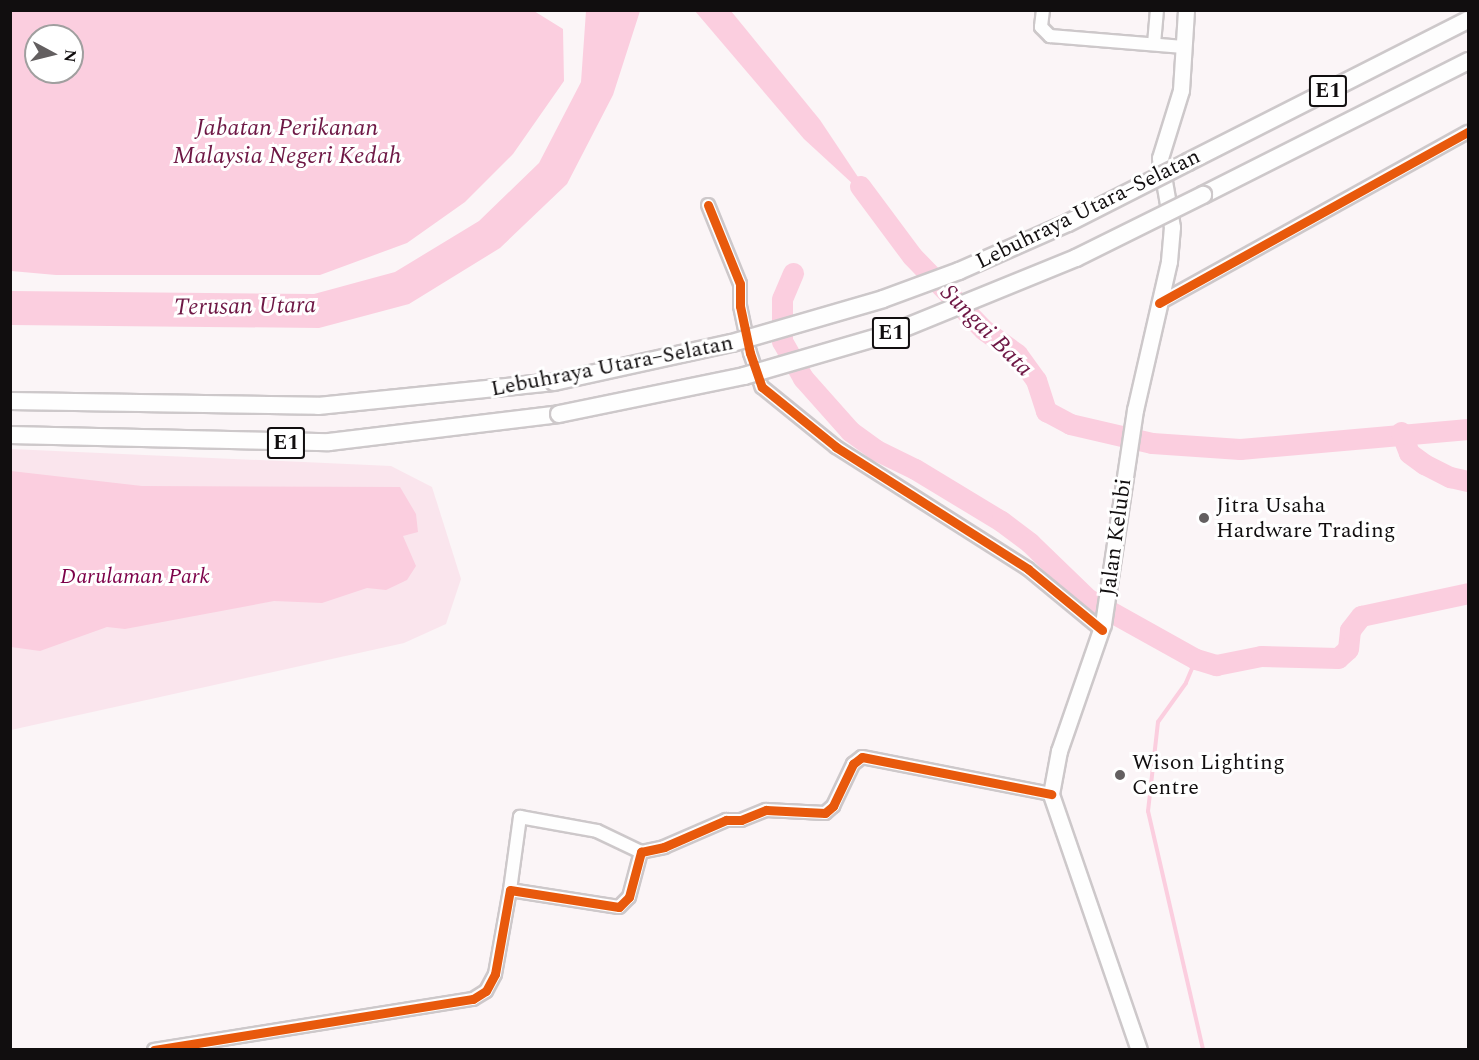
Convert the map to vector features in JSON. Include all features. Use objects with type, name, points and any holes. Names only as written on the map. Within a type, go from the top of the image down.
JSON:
[{"type":"highway","name":"Lebuhraya Utara–Selatan","points":[[10,401],[318,406],[554,382],[777,332],[883,299],[1059,227],[1468,20]]},
{"type":"highway","name":"Lebuhraya Utara–Selatan","points":[[10,435],[322,442],[560,414],[744,376],[892,333],[1076,258],[1468,61]]},
{"type":"main road","name":"Jalan Kelubi","points":[[1139,1050],[1051,794],[1059,751],[1102,627],[1135,410],[1172,235],[1161,151],[1176,109],[1186,10]]},
{"type":"street","points":[[1043,10],[1041,27],[1050,36],[1184,47]]},
{"type":"street","points":[[1154,45],[1157,10]]},
{"type":"street","points":[[1159,303],[1468,132]]},
{"type":"street","points":[[708,205],[740,284],[748,344],[762,387],[836,447],[1028,569],[1102,627]]},
{"type":"street","points":[[154,1050],[473,999],[486,991],[495,974],[520,817],[597,831],[641,852],[664,847],[726,820],[741,820],[766,810],[825,813],[833,806],[853,764],[862,757],[1051,794]]},
{"type":"street","points":[[510,890],[619,906],[629,897],[641,852]]},
{"type":"green space","name":"Darulaman Park","points":[[11,449],[391,466],[432,487],[461,579],[446,624],[404,643],[11,730]]},
{"type":"water","name":"Jabatan Perikanan Malaysia Negeri Kedah","points":[[10,11],[534,11],[563,29],[564,81],[513,154],[465,202],[407,243],[320,275],[56,275],[11,271]]},
{"type":"water","name":"Terusan Utara","points":[[586,11],[640,11],[613,95],[567,184],[500,248],[409,304],[319,328],[11,325],[11,291],[314,294],[395,272],[479,221],[539,163],[581,82]]},
{"type":"water","points":[[695,11],[731,11],[820,120],[878,207],[804,139]]},
{"type":"water","points":[[11,471],[142,486],[400,487],[416,514],[418,532],[403,536],[416,566],[407,580],[386,590],[367,588],[322,603],[274,601],[125,629],[107,627],[40,651],[11,647]]},
{"type":"waterway","name":"Sungai Bata","points":[[860,186],[912,256],[984,330],[1017,354],[1036,380],[1046,411],[1070,424],[1152,443],[1240,449],[1468,429]]},
{"type":"waterway","points":[[793,273],[782,299],[782,341],[803,378],[850,431],[876,450],[915,469],[1001,521],[1030,543],[1088,599],[1196,659],[1216,665],[1261,656],[1338,658],[1348,649],[1350,630],[1361,616],[1468,593]]},
{"type":"waterway","points":[[1401,432],[1409,453],[1424,464],[1450,477],[1468,481]]},
{"type":"waterway","points":[[1196,659],[1186,683],[1158,722],[1148,811],[1203,1050]]},
{"type":"cycle path","points":[[1159,303],[1468,132]]},
{"type":"cycle path","points":[[708,205],[740,284],[740,306],[750,353],[762,387],[836,447],[1028,569],[1102,630]]},
{"type":"cycle path","points":[[154,1050],[473,999],[486,991],[495,974],[510,890],[619,907],[629,897],[641,852],[664,847],[726,820],[741,820],[766,810],[825,813],[833,806],[853,764],[862,757],[1051,794]]},
{"type":"place","name":"Jitra Usaha Hardware Trading","points":[[1204,518]]},
{"type":"place","name":"Wison Lighting Centre","points":[[1120,775]]}]
